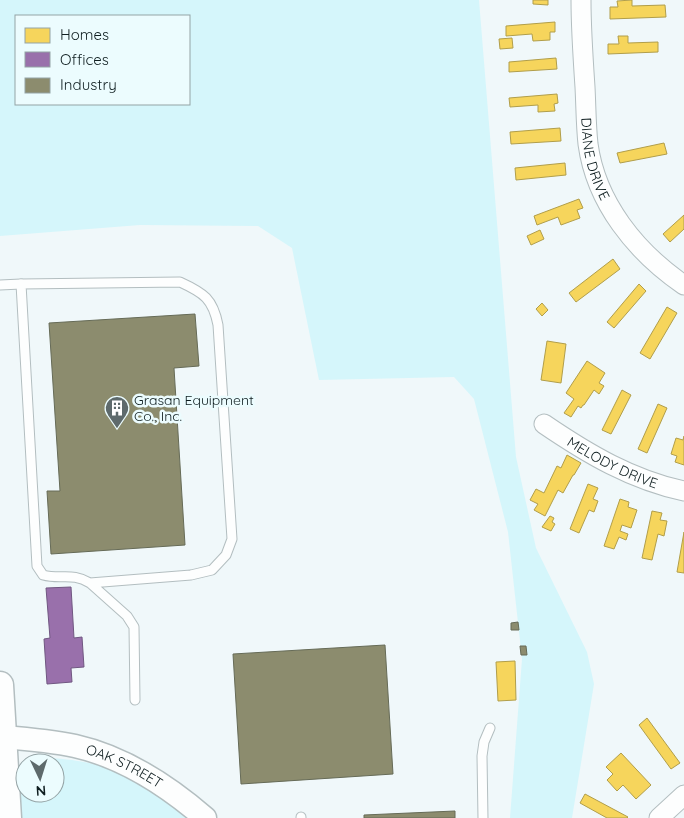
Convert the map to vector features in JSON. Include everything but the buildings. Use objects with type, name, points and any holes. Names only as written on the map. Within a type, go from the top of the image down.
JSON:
[{"type":"main road","points":[[0,685],[8,818]]},
{"type":"street","name":"DIANE DRIVE","points":[[581,0],[588,144],[601,190],[623,226],[651,259],[666,273],[684,285]]},
{"type":"street","name":"MELODY DRIVE","points":[[544,424],[582,450],[623,472],[684,491]]},
{"type":"street","name":"OAK STREET","points":[[3,737],[44,740],[77,747],[122,763],[169,790],[205,818]]},
{"type":"street","points":[[659,818],[684,795]]},
{"type":"lane","points":[[0,285],[180,282],[197,289],[208,298],[215,310],[218,326],[232,539],[226,555],[212,570],[191,575],[90,583]]},
{"type":"lane","points":[[21,284],[37,566],[43,575],[50,577],[78,576],[90,583],[127,616],[134,627],[135,700]]},
{"type":"lane","points":[[483,818],[482,756],[484,742],[490,728]]},
{"type":"shaded area","points":[[0,0],[479,0],[516,457],[536,548],[587,652],[594,684],[572,818],[510,818],[522,659],[508,532],[474,399],[454,377],[319,380],[292,248],[258,226],[140,225],[0,236]]},
{"type":"shaded area","points":[[65,759],[91,763],[125,775],[156,793],[190,818],[20,818],[19,803],[65,803]]},
{"type":"place","name":"Grasan Equipment Co., Inc.","points":[[117,429]]}]
